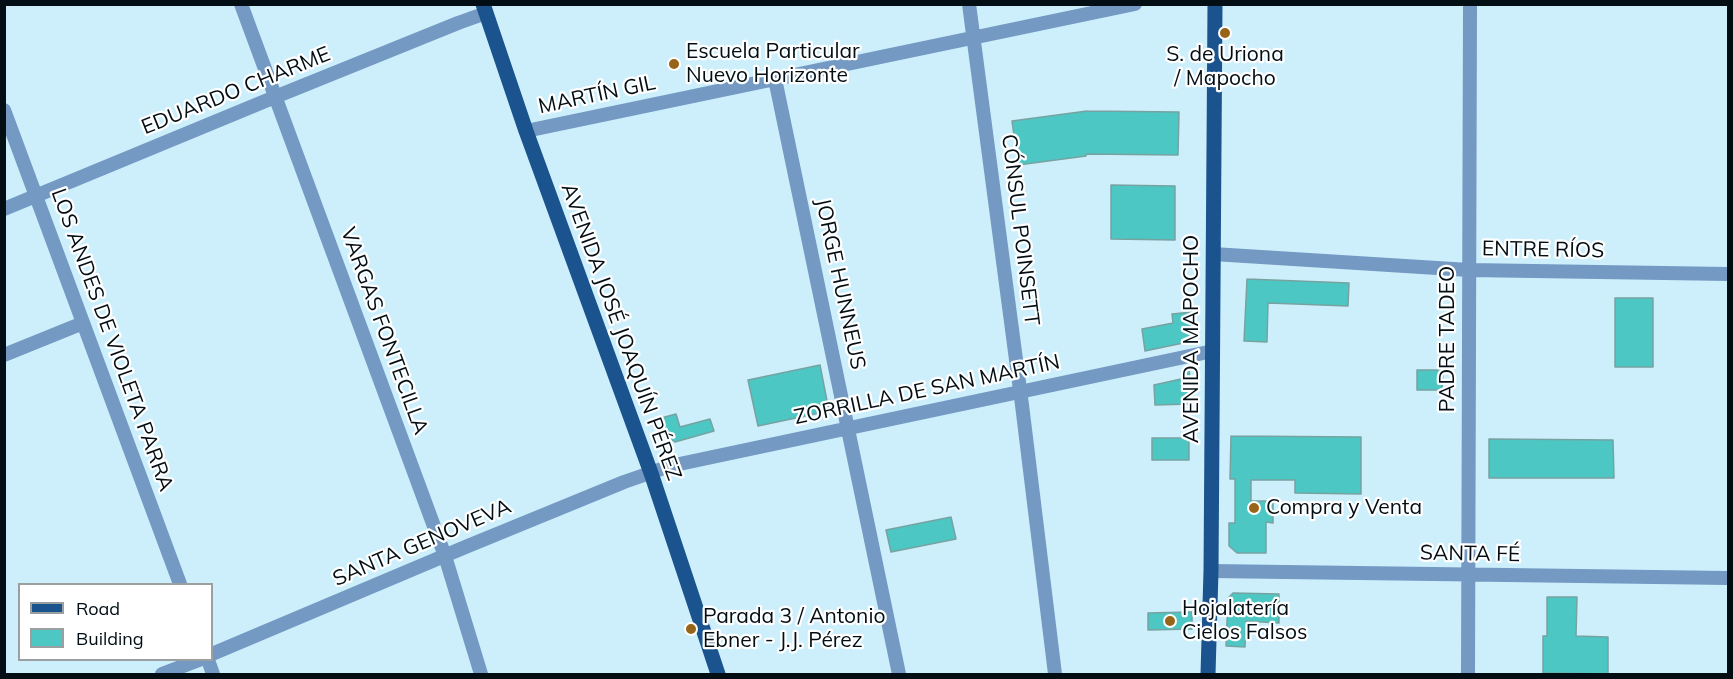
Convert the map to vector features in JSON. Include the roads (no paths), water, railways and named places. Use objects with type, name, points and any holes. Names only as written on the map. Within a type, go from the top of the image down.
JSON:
[{"type":"main road","name":"AVENIDA MAPOCHO","points":[[1208,675],[1211,571],[1215,4]]},
{"type":"main road","name":"AVENIDA JOSÉ JOAQUÍN PÉREZ","points":[[484,9],[526,131],[651,472],[718,675]]},
{"type":"street","name":"VARGAS FONTECILLA","points":[[241,4],[445,556],[482,675]]},
{"type":"street","name":"CÓNSUL POINSETT","points":[[969,4],[1055,675]]},
{"type":"street","name":"MARTÍN GIL","points":[[526,131],[1135,4]]},
{"type":"street","name":"PADRE TADEO","points":[[1468,675],[1470,4]]},
{"type":"street","name":"EDUARDO CHARME","points":[[4,209],[458,23],[484,9]]},
{"type":"street","name":"JORGE HUNNEUS","points":[[775,79],[900,675]]},
{"type":"street","name":"LOS ANDES DE VIOLETA PARRA","points":[[4,110],[179,583]]},
{"type":"street","name":"ENTRE RÍOS","points":[[1214,254],[1469,270],[1728,274]]},
{"type":"street","points":[[4,355],[83,323]]},
{"type":"street","name":"ZORRILLA DE SAN MARTÍN","points":[[651,472],[1213,351]]},
{"type":"street","name":"SANTA GENOVEVA","points":[[213,654],[651,472]]},
{"type":"street","name":"SANTA FÉ","points":[[1211,571],[1728,578]]},
{"type":"street","points":[[162,675],[197,661]]},
{"type":"place","name":"S. de Uriona / Mapocho","points":[[1225,33]]},
{"type":"place","name":"Escuela Particular Nuevo Horizonte","points":[[674,64]]},
{"type":"place","name":"Compra y Venta","points":[[1254,508]]},
{"type":"place","name":"Hojalatería Cielos Falsos","points":[[1170,621]]},
{"type":"place","name":"Parada 3 / Antonio Ebner - J.J. Pérez","points":[[691,629]]}]
